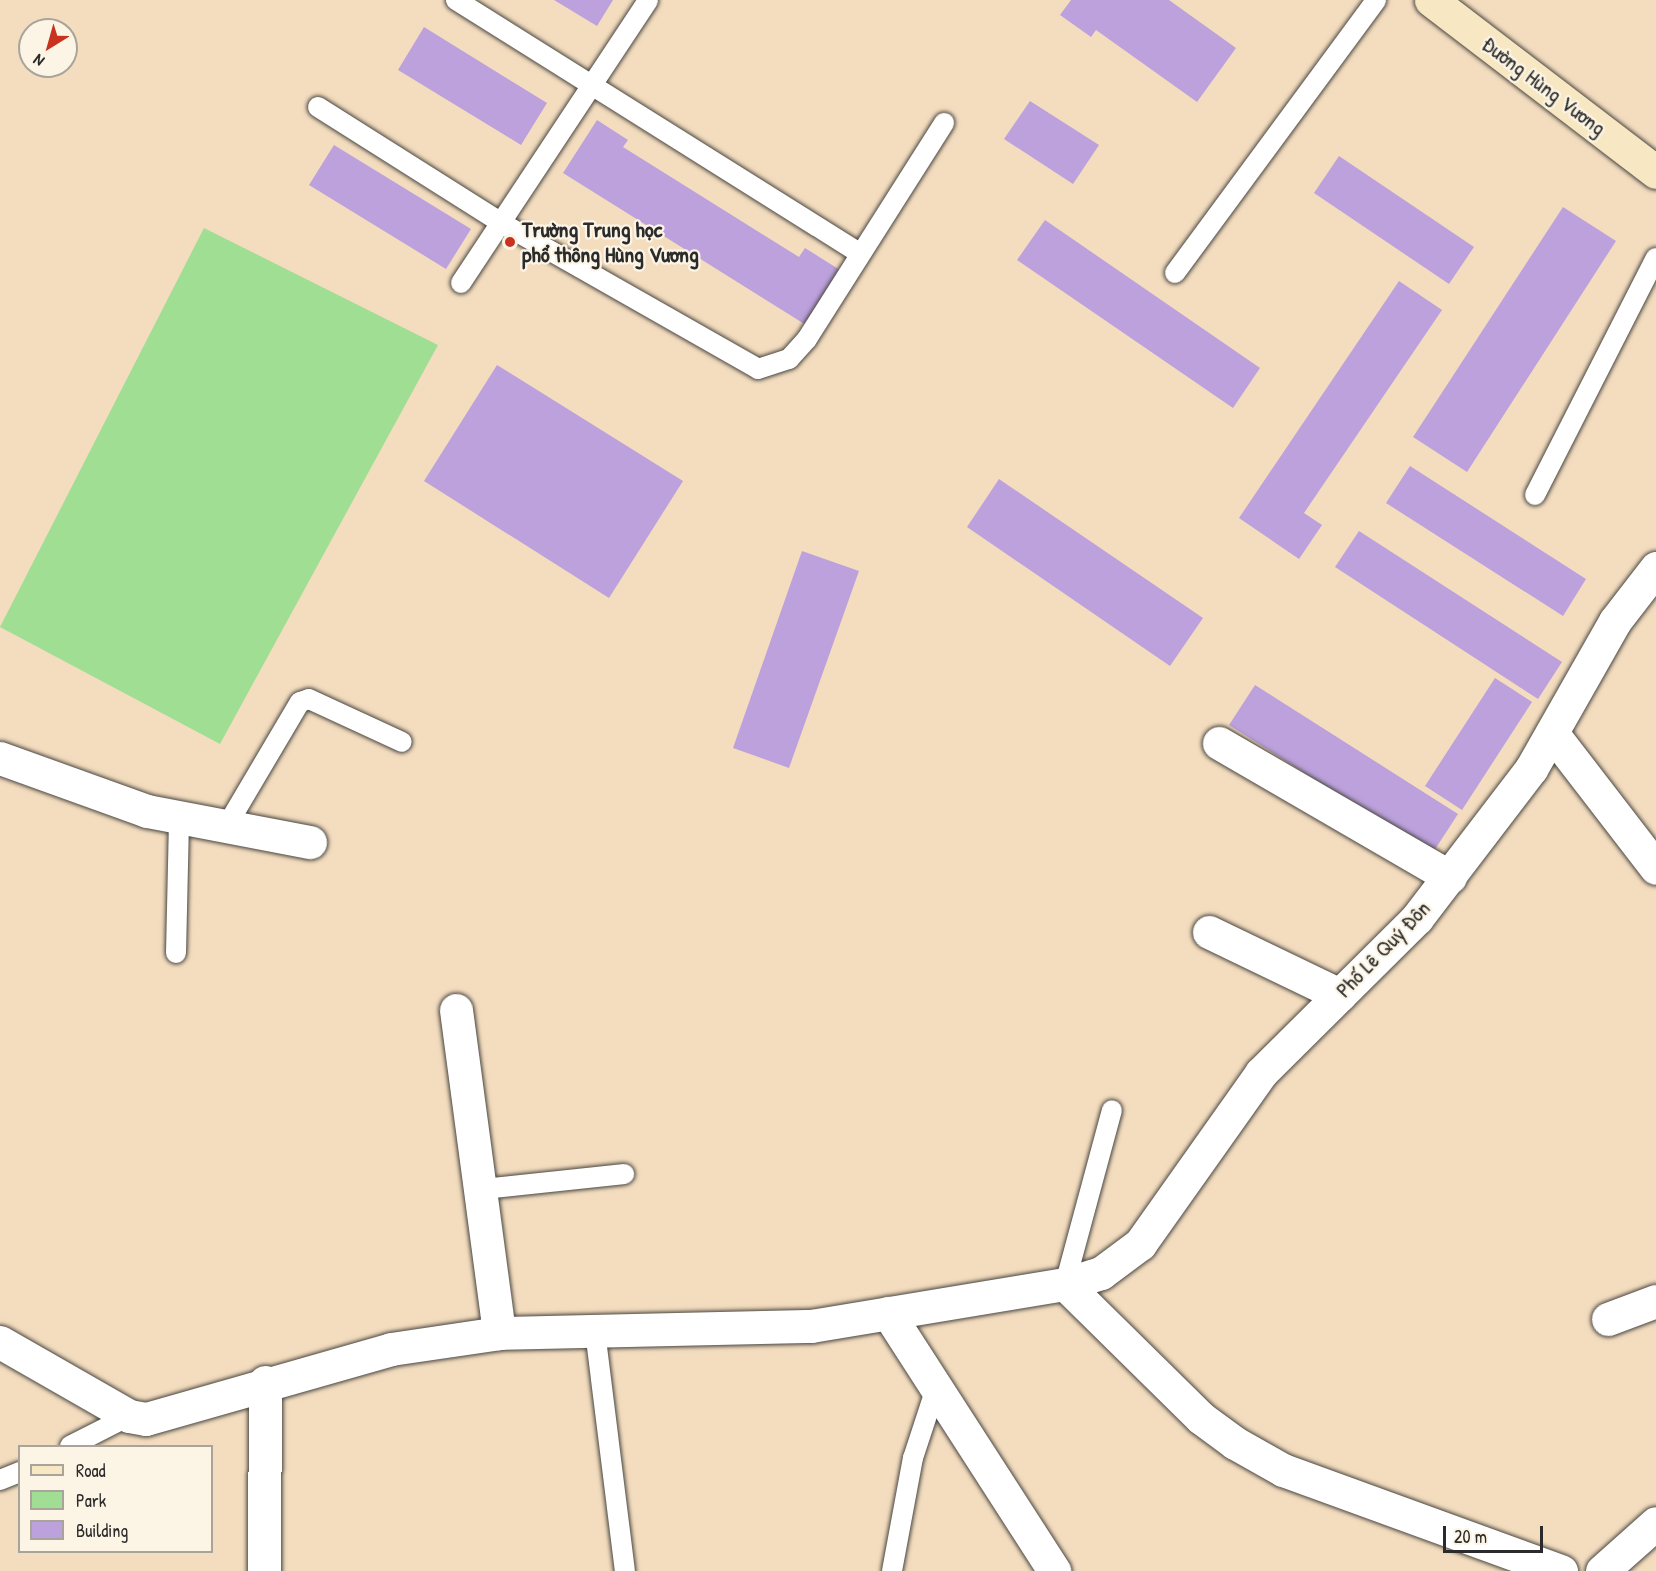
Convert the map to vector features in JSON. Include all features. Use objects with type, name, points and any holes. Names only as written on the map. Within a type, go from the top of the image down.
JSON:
[{"type":"main road","name":"Đường Hùng Vương","points":[[1431,0],[1656,172]]},
{"type":"street","name":"Phố Lê Quý Đôn","points":[[129,1416],[146,1419],[265,1382],[391,1349],[499,1333],[795,1328],[1065,1284],[1101,1273],[1140,1244],[1251,1085],[1407,931],[1449,877],[1552,733],[1616,621],[1656,568]]},
{"type":"street","points":[[1552,733],[1656,868]]},
{"type":"street","points":[[1219,743],[1449,877]]},
{"type":"street","points":[[0,758],[125,805],[179,818],[310,842]]},
{"type":"street","points":[[1209,932],[1340,995]]},
{"type":"street","points":[[456,1010],[484,1189],[499,1333]]},
{"type":"street","points":[[1065,1284],[1201,1418],[1235,1443],[1283,1470],[1561,1571]]},
{"type":"street","points":[[1608,1319],[1656,1301]]},
{"type":"street","points":[[888,1313],[1054,1571]]},
{"type":"street","points":[[0,1342],[129,1416]]},
{"type":"street","points":[[264,1571],[265,1382]]},
{"type":"street","points":[[1602,1571],[1656,1523]]},
{"type":"lane","points":[[456,0],[860,253]]},
{"type":"lane","points":[[461,284],[498,221],[648,0]]},
{"type":"lane","points":[[1175,273],[1376,0]]},
{"type":"lane","points":[[318,106],[498,221],[758,369],[789,359],[807,339],[944,123]]},
{"type":"lane","points":[[1535,495],[1656,258]]},
{"type":"lane","points":[[226,827],[300,702],[309,699],[402,742]]},
{"type":"lane","points":[[176,953],[179,818]]},
{"type":"lane","points":[[1065,1284],[1112,1110]]},
{"type":"lane","points":[[484,1189],[624,1174]]},
{"type":"lane","points":[[594,1331],[625,1571]]},
{"type":"lane","points":[[892,1571],[912,1458],[936,1388]]},
{"type":"lane","points":[[72,1445],[129,1416]]},
{"type":"lane","points":[[0,1480],[18,1474]]},
{"type":"green space","points":[[204,228],[438,345],[220,744],[0,627]]},
{"type":"building","points":[[554,0],[613,0],[597,26]]},
{"type":"building","points":[[1071,0],[1169,0],[1236,48],[1197,102],[1096,30],[1091,37],[1060,15]]},
{"type":"building","points":[[424,27],[547,103],[521,145],[398,70]]},
{"type":"building","points":[[1030,101],[1099,145],[1073,184],[1004,139]]},
{"type":"building","points":[[597,120],[628,140],[623,147],[799,257],[805,248],[840,270],[806,325],[563,173]]},
{"type":"building","points":[[334,145],[471,229],[446,269],[309,185]]},
{"type":"building","points":[[1339,156],[1474,247],[1449,284],[1314,193]]},
{"type":"building","points":[[1563,207],[1616,241],[1467,472],[1413,437]]},
{"type":"building","points":[[1045,220],[1260,368],[1233,408],[1017,260]]},
{"type":"building","points":[[1399,281],[1442,310],[1304,513],[1322,525],[1299,559],[1239,518]]},
{"type":"building","points":[[497,365],[683,481],[609,598],[424,481]]},
{"type":"building","points":[[1410,466],[1586,579],[1563,616],[1386,503]]},
{"type":"building","points":[[999,479],[1203,618],[1170,666],[967,527]]},
{"type":"building","points":[[1359,531],[1562,662],[1538,699],[1335,567]]},
{"type":"building","points":[[802,551],[859,571],[789,768],[733,748]]},
{"type":"building","points":[[1495,678],[1532,702],[1462,810],[1425,786]]},
{"type":"building","points":[[1255,685],[1458,814],[1432,854],[1229,725]]},
{"type":"place","name":"Trường Trung học phổ thông Hùng Vương","points":[[510,242]]}]
